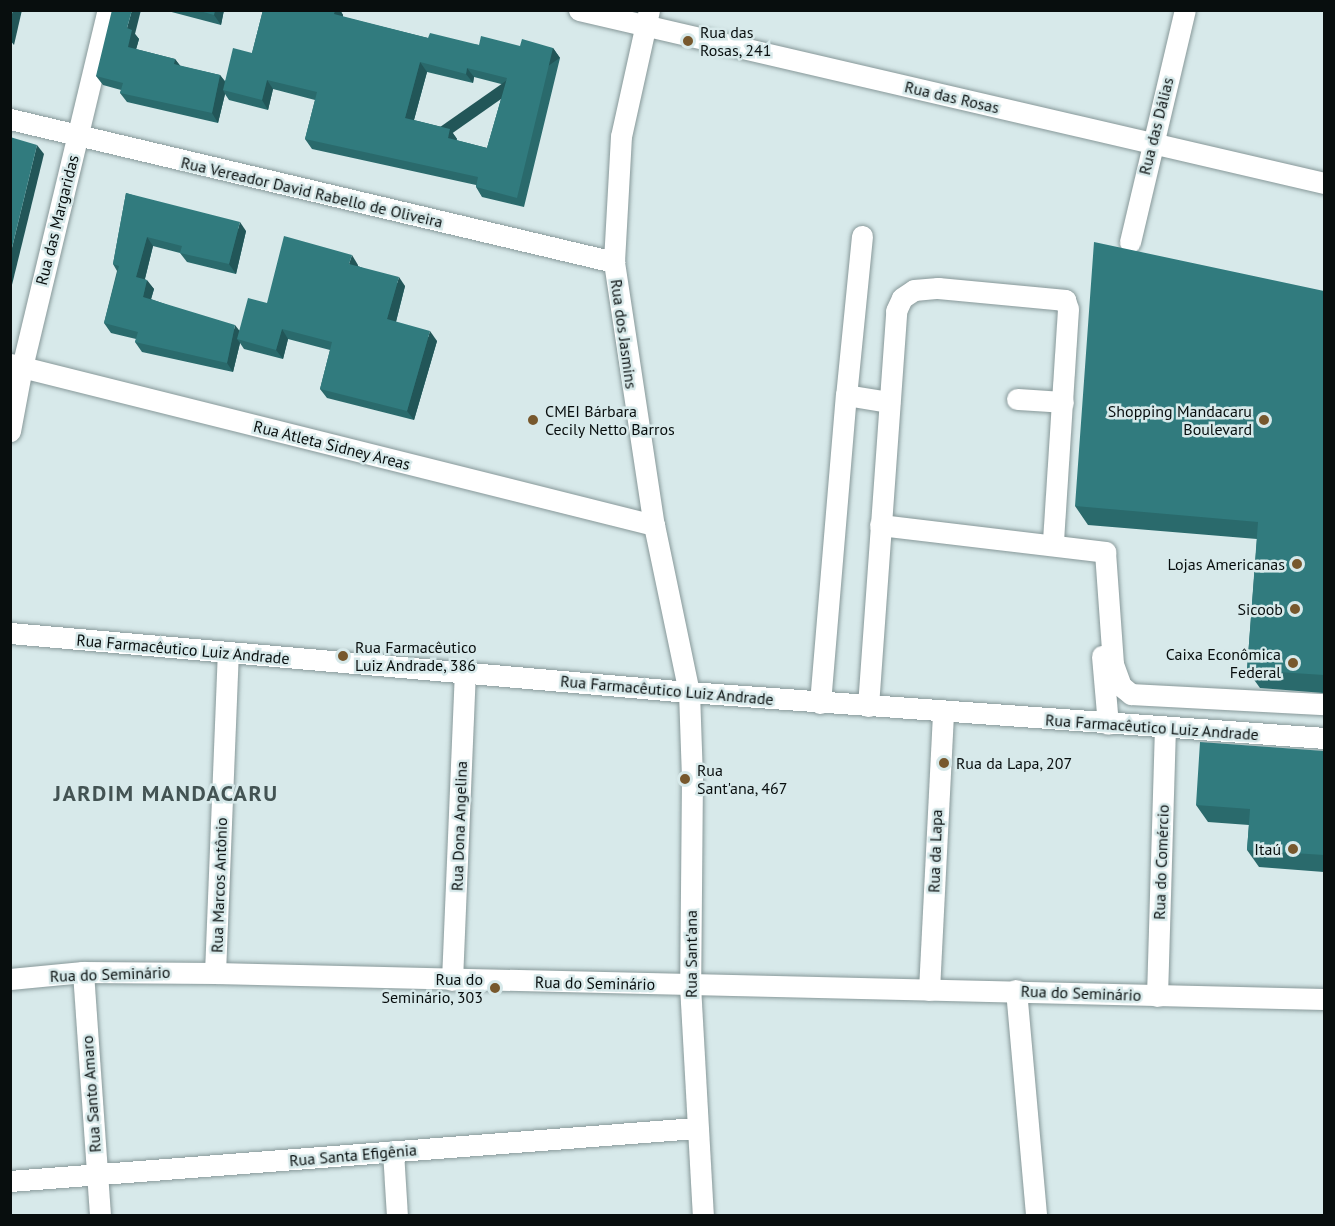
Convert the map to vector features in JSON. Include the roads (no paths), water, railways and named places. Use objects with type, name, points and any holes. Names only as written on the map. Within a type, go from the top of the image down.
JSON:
[{"type":"street","name":"Rua das Margaridas","points":[[10,431],[16,366],[108,10]]},
{"type":"street","name":"Rua das Rosas","points":[[579,10],[647,19],[1324,183]]},
{"type":"street","name":"Rua das Dálias","points":[[1130,242],[1151,142],[1185,10]]},
{"type":"street","name":"Rua dos Jasmins","points":[[647,19],[621,136],[615,262],[654,525],[688,692]]},
{"type":"street","name":"Rua Vereador David Rabello de Oliveira","points":[[10,119],[615,262]]},
{"type":"street","points":[[820,703],[862,236]]},
{"type":"street","points":[[868,706],[896,311],[902,298],[914,290],[938,288],[1065,300],[1068,309],[1053,544]]},
{"type":"street","name":"Rua Atleta Sidney Areas","points":[[16,366],[654,525]]},
{"type":"street","points":[[846,395],[889,402]]},
{"type":"street","points":[[1017,399],[1063,402]]},
{"type":"street","points":[[880,525],[1105,552],[1113,664],[1121,686],[1131,694],[1324,704]]},
{"type":"street","points":[[1093,550],[1107,724]]},
{"type":"street","name":"Rua Farmacêutico Luiz Andrade","points":[[10,633],[228,654],[820,703],[1165,729],[1324,738]]},
{"type":"street","name":"Rua Marcos Antônio","points":[[215,973],[228,654]]},
{"type":"street","name":"Rua Dona Angelina","points":[[453,980],[465,672]]},
{"type":"street","name":"Rua Sant'ana","points":[[688,692],[692,776],[690,985],[696,1128],[703,1215]]},
{"type":"street","name":"Rua da Lapa","points":[[929,990],[943,712]]},
{"type":"street","name":"Rua do Comércio","points":[[1157,996],[1165,729]]},
{"type":"street","name":"Rua do Seminário","points":[[10,979],[83,972],[215,973],[1324,999]]},
{"type":"street","name":"Rua Santo Amaro","points":[[83,972],[100,1215]]},
{"type":"street","points":[[1016,990],[1036,1215]]},
{"type":"street","name":"Rua Santa Efigênia","points":[[10,1181],[96,1177],[696,1128]]},
{"type":"street","points":[[393,1151],[397,1215]]},
{"type":"place","name":"Rua das Rosas, 241","points":[[688,41]]},
{"type":"place","name":"CMEI Bárbara Cecily Netto Barros","points":[[533,420]]},
{"type":"place","name":"Shopping Mandacaru Boulevard","points":[[1264,420]]},
{"type":"place","name":"Lojas Americanas","points":[[1297,564]]},
{"type":"place","name":"Sicoob","points":[[1295,609]]},
{"type":"place","name":"Rua Farmacêutico Luiz Andrade, 386","points":[[343,656]]},
{"type":"place","name":"Caixa Econômica Federal","points":[[1293,663]]},
{"type":"place","name":"Rua da Lapa, 207","points":[[944,763]]},
{"type":"place","name":"Rua Sant'ana, 467","points":[[685,779]]},
{"type":"place","name":"Itaú","points":[[1293,849]]},
{"type":"place","name":"Rua do Seminário, 303","points":[[495,988]]},
{"type":"district","name":"JARDIM MANDACARU","points":[[166,794]]}]
